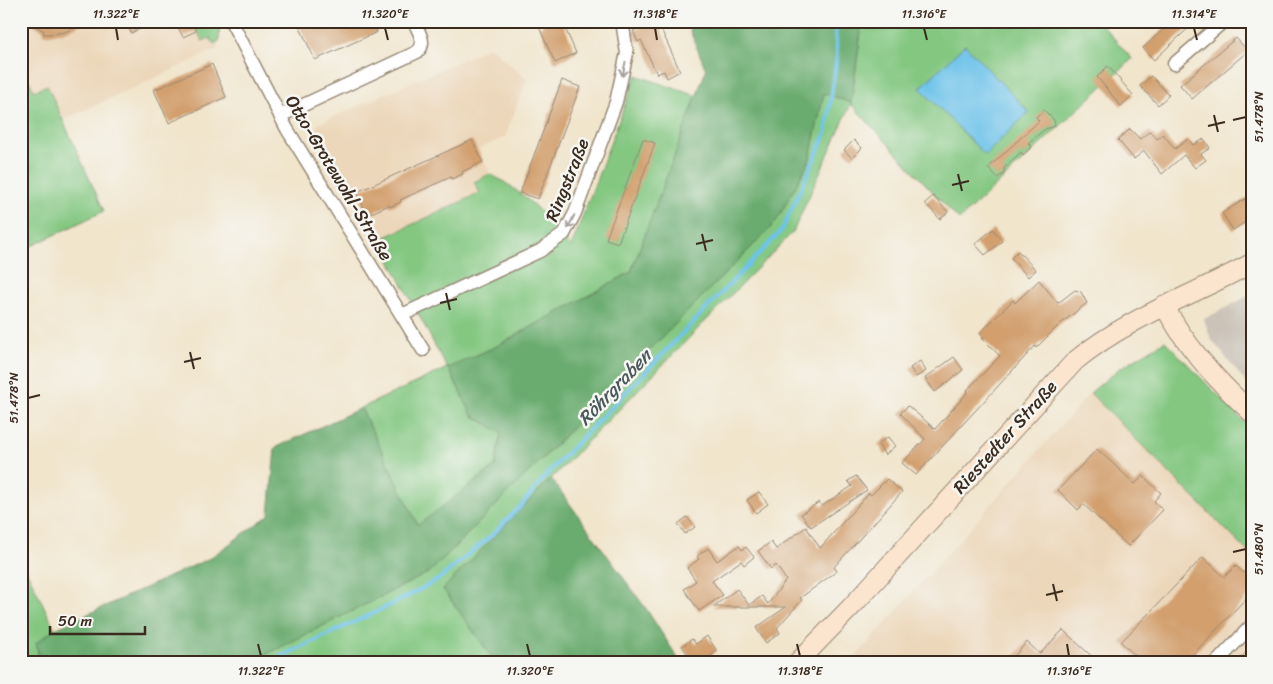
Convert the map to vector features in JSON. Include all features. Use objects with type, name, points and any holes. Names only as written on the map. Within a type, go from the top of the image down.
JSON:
[{"type":"main road","name":"Riestedter Straße","points":[[797,663],[891,564],[1061,374],[1110,335],[1164,305],[1252,263]]},
{"type":"main road","points":[[1164,305],[1183,338],[1227,389],[1252,413]]},
{"type":"street","name":"Otto-Grotewohl-Straße","points":[[231,21],[280,116],[423,350]]},
{"type":"street","points":[[280,116],[417,52],[422,47],[423,42],[414,21]]},
{"type":"street","name":"Ringstraße","points":[[402,315],[540,251],[558,240],[566,231],[609,122],[623,76],[627,48],[622,21]]},
{"type":"street","points":[[1174,64],[1224,21]]},
{"type":"street","points":[[1216,663],[1252,625]]},
{"type":"shaded area","points":[[21,21],[214,21],[219,34],[218,49],[63,120],[47,85],[34,91],[21,64]]},
{"type":"shaded area","points":[[490,47],[527,79],[505,137],[479,149],[490,174],[475,182],[481,192],[379,240],[313,135],[318,124]]},
{"type":"shaded area","points":[[1252,294],[1252,390],[1211,339],[1204,319]]},
{"type":"shaded area","points":[[1090,393],[1252,556],[1252,663],[850,663]]},
{"type":"green space","points":[[193,21],[220,21],[219,41],[214,44],[210,38],[202,41]]},
{"type":"green space","points":[[686,21],[853,21],[861,32],[851,103],[824,93],[809,162],[775,223],[430,572],[249,663],[40,663],[36,643],[53,630],[210,558],[269,515],[275,448],[361,408],[418,525],[495,467],[501,433],[472,415],[448,368],[495,347],[631,272],[706,70]]},
{"type":"green space","points":[[853,21],[1099,21],[1132,59],[959,220],[851,104],[793,232],[443,589],[496,663],[249,663],[430,572],[775,223],[809,162],[824,93],[851,103],[861,33]]},
{"type":"green space","points":[[21,64],[34,91],[47,85],[104,211],[21,251]]},
{"type":"green space","points":[[636,75],[697,96],[631,272],[495,347],[448,368],[472,415],[501,433],[495,466],[418,526],[361,408],[447,368],[379,240],[480,193],[474,182],[490,174],[514,188],[535,206],[571,247]]},
{"type":"green space","points":[[1165,341],[1252,430],[1252,556],[1090,393],[1120,368]]},
{"type":"green space","points":[[551,478],[647,610],[681,663],[496,663],[443,589]]},
{"type":"green space","points":[[21,559],[55,629],[36,643],[40,663],[21,663]]},
{"type":"water","points":[[965,45],[1029,112],[985,155],[920,88]]},
{"type":"building","points":[[27,21],[88,21],[65,32],[43,34],[44,31]]},
{"type":"building","points":[[126,21],[156,21],[131,33]]},
{"type":"building","points":[[175,21],[192,21],[196,31],[183,37]]},
{"type":"building","points":[[297,21],[373,21],[377,32],[315,60]]},
{"type":"building","points":[[542,21],[562,21],[576,53],[555,63],[539,27],[543,25]]},
{"type":"building","points":[[638,21],[679,21],[661,29],[680,71],[667,78],[664,71],[657,74],[641,40],[638,42],[633,31],[641,27]]},
{"type":"building","points":[[1172,21],[1196,21],[1154,60],[1143,48]]},
{"type":"building","points":[[1236,38],[1248,51],[1192,99],[1180,85]]},
{"type":"building","points":[[212,64],[226,97],[169,123],[154,90]]},
{"type":"building","points":[[1108,66],[1133,95],[1121,106],[1097,77]]},
{"type":"building","points":[[1151,76],[1169,95],[1158,105],[1140,86]]},
{"type":"building","points":[[562,80],[580,87],[538,199],[520,193]]},
{"type":"building","points":[[1044,110],[1054,120],[1055,126],[1045,129],[1028,143],[1032,147],[1023,155],[1021,152],[1004,168],[1004,174],[997,178],[988,168],[1039,121],[1036,117]]},
{"type":"building","points":[[1130,129],[1140,139],[1150,131],[1157,139],[1163,134],[1175,149],[1188,139],[1193,145],[1204,139],[1210,148],[1201,154],[1206,160],[1195,168],[1184,155],[1162,174],[1144,151],[1134,159],[1118,140]]},
{"type":"building","points":[[643,139],[655,143],[618,243],[606,239]]},
{"type":"building","points":[[472,140],[483,162],[462,172],[463,174],[452,179],[451,177],[400,200],[401,202],[390,207],[389,205],[367,215],[357,192]]},
{"type":"building","points":[[854,140],[862,148],[852,158],[844,150]]},
{"type":"building","points":[[1252,195],[1252,218],[1233,230],[1222,213]]},
{"type":"building","points":[[933,196],[948,212],[940,219],[925,203]]},
{"type":"building","points":[[993,229],[1002,241],[985,255],[975,244]]},
{"type":"building","points":[[1018,251],[1036,270],[1028,277],[1011,258]]},
{"type":"building","points":[[1039,280],[1058,303],[1075,290],[1081,292],[1087,303],[1059,325],[1036,348],[1035,346],[916,475],[902,463],[925,439],[900,413],[908,406],[935,429],[968,392],[967,390],[1000,356],[982,338],[984,337],[980,333],[1013,300],[1015,303]]},
{"type":"building","points":[[954,357],[963,370],[935,392],[925,378]]},
{"type":"building","points":[[920,361],[926,371],[916,377],[910,368]]},
{"type":"building","points":[[888,437],[895,446],[885,455],[878,444]]},
{"type":"building","points":[[1097,449],[1135,484],[1143,476],[1161,493],[1154,501],[1163,510],[1128,546],[1083,504],[1078,510],[1058,490]]},
{"type":"building","points":[[856,476],[867,490],[811,527],[801,514],[819,502],[822,506],[852,486],[848,481]]},
{"type":"building","points":[[887,479],[902,492],[834,567],[837,571],[800,598],[802,600],[777,628],[780,633],[766,643],[756,628],[786,607],[713,607],[737,589],[749,605],[762,596],[768,604],[786,580],[776,565],[771,569],[758,551],[771,542],[776,549],[806,527],[820,548],[869,493],[871,495]]},
{"type":"building","points":[[759,492],[768,504],[756,513],[747,500]]},
{"type":"building","points":[[687,517],[695,527],[685,534],[678,524]]},
{"type":"building","points":[[739,546],[742,550],[746,547],[754,557],[744,565],[741,561],[712,581],[723,595],[699,611],[684,589],[696,581],[687,568],[699,559],[697,556],[708,548],[717,561]]},
{"type":"building","points":[[1203,557],[1224,577],[1236,566],[1252,580],[1252,592],[1185,663],[1143,663],[1121,642]]},
{"type":"building","points":[[1063,630],[1099,663],[1008,663],[1027,642],[1040,654]]},
{"type":"building","points":[[707,636],[717,651],[701,663],[694,663],[682,646],[692,639],[696,644]]},
{"type":"building","points":[[1252,646],[1252,663],[1236,663]]},
{"type":"waterway","name":"Röhrgraben","points":[[267,663],[397,602],[439,579],[491,536],[520,507],[549,472],[782,230],[826,133],[837,55],[835,29],[831,21]]}]
